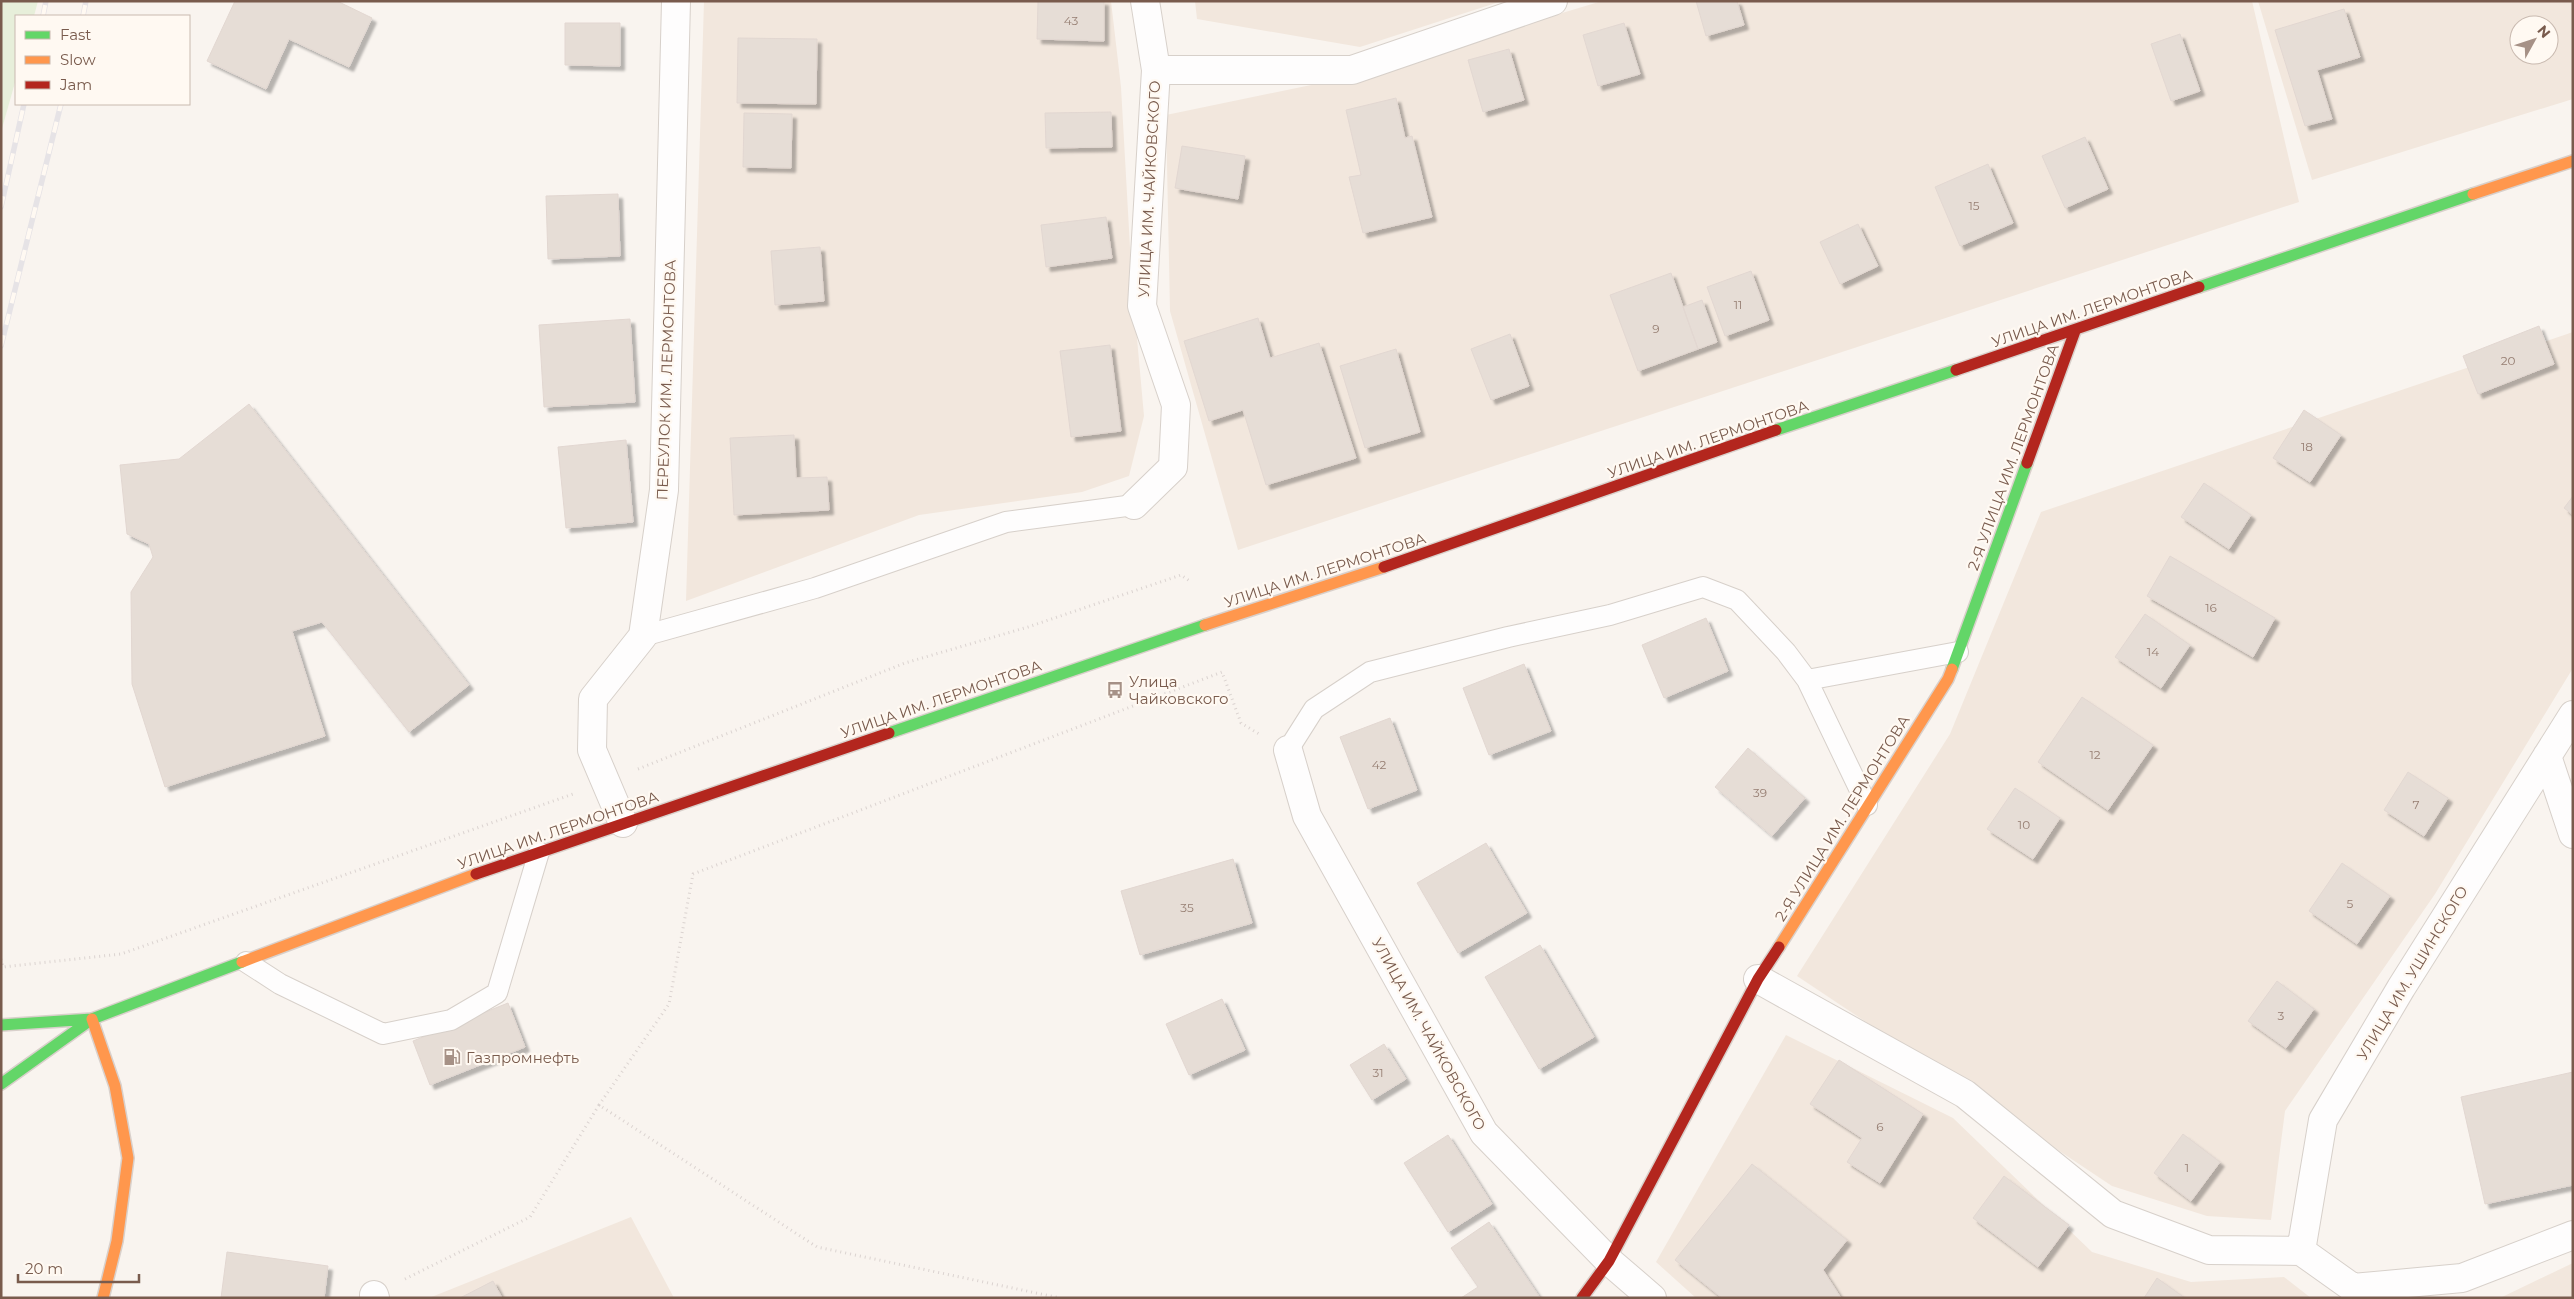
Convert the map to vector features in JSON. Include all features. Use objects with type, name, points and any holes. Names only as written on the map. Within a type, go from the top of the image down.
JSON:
[{"type":"main road","name":"УЛИЦА ИМ. ЛЕРМОНТОВА","points":[[92,1019],[246,962],[430,890],[539,852],[1195,628],[1407,560],[1743,441],[2075,331],[2339,238],[2573,161]]},
{"type":"main road","name":"2-Я УЛИЦА ИМ. ЛЕРМОНТОВА","points":[[1582,1298],[1609,1261],[1758,979],[1948,679],[2075,331]]},
{"type":"main road","points":[[1,1025],[92,1019]]},
{"type":"main road","points":[[1,1084],[92,1019]]},
{"type":"main road","points":[[92,1019],[115,1086],[128,1158],[116,1241],[102,1298]]},
{"type":"street","name":"ПЕРЕУЛОК ИМ. ЛЕРМОНТОВА","points":[[643,636],[664,490],[676,1]]},
{"type":"street","name":"УЛИЦА ИМ. ЧАЙКОВСКОГО","points":[[1134,505],[1173,467],[1176,414],[1176,405],[1142,306],[1156,70],[1145,1]]},
{"type":"street","points":[[1156,70],[1352,70],[1553,1]]},
{"type":"street","points":[[623,823],[592,750],[593,699],[643,636]]},
{"type":"street","name":"УЛИЦА ИМ. УШИНСКОГО","points":[[2301,1251],[2323,1120],[2401,988],[2573,716]]},
{"type":"street","name":"УЛИЦА ИМ. ЧАЙКОВСКОГО","points":[[1288,750],[1306,816],[1484,1133],[1609,1261],[1652,1298]]},
{"type":"street","points":[[2547,756],[2573,834]]},
{"type":"street","points":[[1758,979],[1966,1094],[2113,1214],[2209,1250],[2301,1251],[2353,1288],[2462,1278],[2573,1235]]},
{"type":"lane","points":[[643,636],[815,588],[1006,522],[1134,505]]},
{"type":"lane","points":[[1288,750],[1314,709],[1370,672],[1508,637],[1610,615],[1703,587],[1738,600],[1786,652],[1807,680],[1867,805]]},
{"type":"lane","points":[[1807,680],[1958,652]]},
{"type":"lane","points":[[246,962],[280,984],[383,1034],[451,1020],[497,993],[539,852]]},
{"type":"path","points":[[374,1296],[530,1216],[599,1105],[669,1004],[694,874],[1222,672],[1241,723]]},
{"type":"path","points":[[1,959],[2,967]]},
{"type":"path","points":[[599,1105],[816,1247],[1060,1298]]},
{"type":"shaded area","points":[[704,1],[1111,1],[1121,87],[1132,283],[1144,416],[1129,476],[1082,492],[919,515],[686,601]]},
{"type":"shaded area","points":[[1195,1],[1502,1],[1360,47],[1197,19]]},
{"type":"shaded area","points":[[1602,1],[2252,1],[2299,202],[1238,550],[1170,311],[1166,115],[1350,77]]},
{"type":"shaded area","points":[[2258,1],[2573,1],[2573,99],[2312,180]]},
{"type":"shaded area","points":[[2573,332],[2573,668],[2435,894],[2285,1111],[2271,1220],[2207,1216],[2112,1186],[1797,976],[1950,734],[2041,512]]},
{"type":"shaded area","points":[[1786,1035],[1953,1118],[2092,1252],[2191,1282],[2284,1277],[2311,1298],[1696,1298],[1656,1262]]},
{"type":"shaded area","points":[[631,1217],[674,1298],[429,1298]]},
{"type":"shaded area","points":[[2573,1263],[2573,1298],[2500,1298]]},
{"type":"green space","points":[[1,1],[38,1],[34,15],[15,15],[15,83],[1,132]]},
{"type":"building","points":[[235,1],[337,1],[372,18],[349,67],[289,39],[266,89],[207,61]]},
{"type":"building","points":[[1038,1],[1104,1],[1104,41],[1037,39]]},
{"type":"building","points":[[1696,1],[1737,1],[1744,25],[1706,36]]},
{"type":"building","points":[[2344,9],[2360,57],[2317,70],[2332,119],[2305,126],[2275,30]]},
{"type":"building","points":[[565,23],[620,23],[620,66],[565,65]]},
{"type":"building","points":[[1624,23],[1640,74],[1598,86],[1583,35]]},
{"type":"building","points":[[2180,34],[2200,91],[2171,101],[2151,44]]},
{"type":"building","points":[[738,38],[817,39],[816,104],[737,103]]},
{"type":"building","points":[[1509,49],[1524,100],[1483,112],[1468,60]]},
{"type":"building","points":[[1396,98],[1405,138],[1412,136],[1432,217],[1363,233],[1349,177],[1361,175],[1346,110]]},
{"type":"building","points":[[1111,112],[1112,147],[1046,148],[1045,113]]},
{"type":"building","points":[[744,113],[792,114],[791,168],[743,167]]},
{"type":"building","points":[[2085,137],[2108,189],[2065,208],[2042,156]]},
{"type":"building","points":[[1182,146],[1245,156],[1238,199],[1175,188]]},
{"type":"building","points":[[1988,164],[2013,223],[1960,246],[1935,187]]},
{"type":"building","points":[[618,194],[620,256],[548,259],[546,196]]},
{"type":"building","points":[[1106,217],[1112,258],[1046,267],[1041,225]]},
{"type":"building","points":[[1858,224],[1878,266],[1840,284],[1820,242]]},
{"type":"building","points":[[820,247],[824,301],[775,305],[771,251]]},
{"type":"building","points":[[1751,271],[1769,320],[1725,336],[1707,287]]},
{"type":"building","points":[[1671,273],[1698,349],[1638,371],[1610,295]]},
{"type":"building","points":[[1702,300],[1717,342],[1698,349],[1683,307]]},
{"type":"building","points":[[1258,318],[1270,358],[1319,343],[1356,458],[1266,485],[1243,410],[1209,421],[1184,341]]},
{"type":"building","points":[[630,319],[635,402],[544,407],[539,325]]},
{"type":"building","points":[[2539,326],[2554,364],[2478,394],[2463,356]]},
{"type":"building","points":[[1510,334],[1529,386],[1491,400],[1471,349]]},
{"type":"building","points":[[1110,345],[1121,431],[1071,437],[1060,351]]},
{"type":"building","points":[[1396,349],[1420,432],[1365,448],[1340,366]]},
{"type":"building","points":[[249,404],[469,685],[409,732],[322,622],[292,631],[325,736],[165,787],[132,684],[131,592],[153,557],[149,544],[127,534],[120,465],[179,459]]},
{"type":"building","points":[[2304,410],[2341,435],[2310,482],[2273,458]]},
{"type":"building","points":[[794,435],[796,478],[827,477],[829,510],[734,515],[730,438]]},
{"type":"building","points":[[626,440],[633,522],[566,528],[558,447]]},
{"type":"building","points":[[2204,483],[2251,515],[2229,549],[2181,517]]},
{"type":"building","points":[[2573,496],[2573,515],[2564,508]]},
{"type":"building","points":[[2170,556],[2275,618],[2253,657],[2147,596]]},
{"type":"building","points":[[2145,614],[2190,645],[2161,688],[2115,657]]},
{"type":"building","points":[[1706,618],[1728,671],[1664,698],[1642,645]]},
{"type":"building","points":[[1524,664],[1551,731],[1489,755],[1463,688]]},
{"type":"building","points":[[2082,697],[2153,745],[2108,810],[2038,762]]},
{"type":"building","points":[[1390,718],[1417,790],[1368,809],[1340,737]]},
{"type":"building","points":[[1748,748],[1805,798],[1772,836],[1715,787]]},
{"type":"building","points":[[2408,772],[2448,798],[2424,836],[2384,810]]},
{"type":"building","points":[[2015,788],[2060,818],[2033,859],[1987,829]]},
{"type":"building","points":[[1486,843],[1527,913],[1458,953],[1417,883]]},
{"type":"building","points":[[1233,859],[1252,923],[1140,955],[1121,891]]},
{"type":"building","points":[[2342,863],[2390,896],[2357,944],[2309,911]]},
{"type":"building","points":[[1540,945],[1594,1037],[1539,1069],[1485,977]]},
{"type":"building","points":[[2277,981],[2314,1009],[2286,1048],[2248,1021]]},
{"type":"building","points":[[1222,999],[1245,1050],[1189,1075],[1166,1024]]},
{"type":"building","points":[[508,1003],[525,1047],[430,1085],[413,1041]]},
{"type":"building","points":[[1384,1044],[1406,1079],[1372,1100],[1350,1065]]},
{"type":"building","points":[[1839,1060],[1923,1114],[1880,1183],[1847,1162],[1862,1138],[1810,1104]]},
{"type":"building","points":[[2573,1072],[2573,1185],[2485,1204],[2461,1097]]},
{"type":"building","points":[[2183,1134],[2220,1162],[2191,1201],[2154,1173]]},
{"type":"building","points":[[1448,1135],[1492,1204],[1448,1232],[1404,1163]]},
{"type":"building","points":[[1752,1164],[1847,1240],[1823,1270],[1841,1298],[1722,1298],[1675,1260]]},
{"type":"building","points":[[2004,1176],[2069,1225],[2038,1267],[1973,1218]]},
{"type":"building","points":[[1489,1222],[1540,1298],[1461,1298],[1478,1287],[1451,1248]]},
{"type":"building","points":[[227,1252],[328,1266],[324,1298],[221,1298]]},
{"type":"building","points":[[2157,1278],[2185,1298],[2144,1298]]},
{"type":"building","points":[[493,1281],[502,1298],[460,1298]]},
{"type":"railway","points":[[43,15],[46,1]]},
{"type":"railway","points":[[83,15],[86,1]]},
{"type":"railway","points":[[1,207],[24,105]]},
{"type":"railway","points":[[1,346],[61,105]]},
{"type":"traffic: fast","points":[[2199,287],[2473,194]]},
{"type":"traffic: fast","points":[[1776,430],[1956,370]]},
{"type":"traffic: fast","points":[[1952,669],[2027,463]]},
{"type":"traffic: fast","points":[[889,733],[1205,625]]},
{"type":"traffic: fast","points":[[1,1084],[92,1019],[242,962]]},
{"type":"traffic: fast","points":[[1,1025],[92,1019]]},
{"type":"traffic: slow","points":[[2473,194],[2573,161]]},
{"type":"traffic: slow","points":[[1205,625],[1384,567]]},
{"type":"traffic: slow","points":[[1779,947],[1948,679],[1952,669]]},
{"type":"traffic: slow","points":[[242,962],[476,874]]},
{"type":"traffic: slow","points":[[92,1019],[115,1086],[128,1158],[117,1241],[103,1298]]},
{"type":"traffic: jam","points":[[1956,370],[2199,287]]},
{"type":"traffic: jam","points":[[2027,463],[2075,331]]},
{"type":"traffic: jam","points":[[1384,567],[1776,430]]},
{"type":"traffic: jam","points":[[476,874],[889,733]]},
{"type":"traffic: jam","points":[[1582,1298],[1609,1261],[1758,979],[1779,947]]},
{"type":"place","name":"Улица Чайковского","points":[[1115,690]]},
{"type":"place","name":"Газпромнефть","points":[[452,1057]]}]
